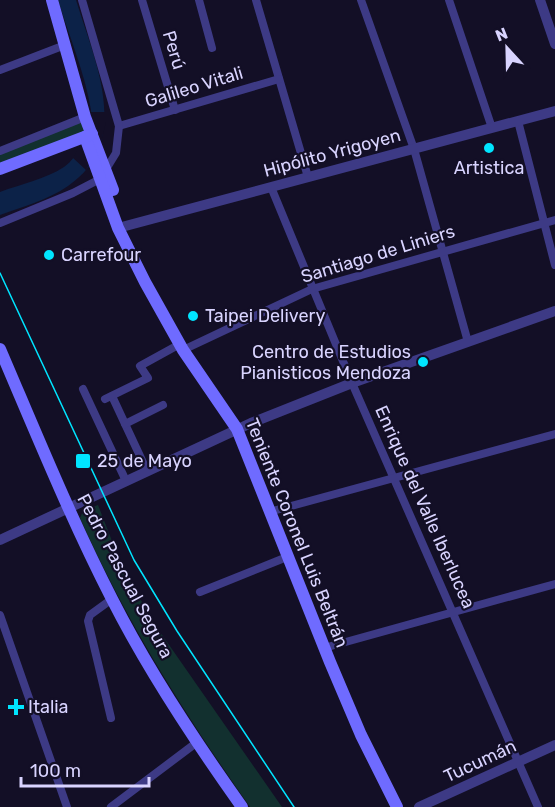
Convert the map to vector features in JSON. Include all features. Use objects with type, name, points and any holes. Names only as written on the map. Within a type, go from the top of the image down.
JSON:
[{"type":"main road","points":[[52,0],[89,135],[103,175]]},
{"type":"main road","points":[[0,169],[89,135]]},
{"type":"main road","name":"Teniente Coronel Luis Beltrán","points":[[89,135],[90,150],[103,175],[145,282],[182,347],[237,429],[324,648],[361,735],[397,807]]},
{"type":"main road","name":"Pedro Pascual Segura","points":[[0,349],[68,508],[112,599],[196,743],[242,807]]},
{"type":"street","points":[[0,223],[73,193],[103,175],[116,153],[119,126],[82,0]]},
{"type":"street","name":"Perú","points":[[142,0],[175,110]]},
{"type":"street","points":[[199,0],[212,48]]},
{"type":"street","points":[[256,0],[308,177]]},
{"type":"street","points":[[361,0],[414,149],[468,342]]},
{"type":"street","points":[[449,0],[492,128]]},
{"type":"street","points":[[540,0],[555,44]]},
{"type":"street","points":[[0,70],[64,45]]},
{"type":"street","name":"Galileo Vitali","points":[[119,126],[279,79]]},
{"type":"street","name":"Hipólito Yrigoyen","points":[[122,226],[555,111]]},
{"type":"street","points":[[0,151],[85,117]]},
{"type":"street","points":[[518,121],[555,265]]},
{"type":"street","name":"Enrique del Valle Iberlucea","points":[[272,187],[352,383],[538,807]]},
{"type":"street","name":"Santiago de Liniers","points":[[125,424],[108,398],[148,378],[140,366],[312,289],[555,220]]},
{"type":"street","points":[[0,540],[237,429],[352,383],[555,311]]},
{"type":"street","points":[[83,388],[126,481]]},
{"type":"street","points":[[147,471],[125,424],[163,405]]},
{"type":"street","points":[[269,512],[555,434]]},
{"type":"street","points":[[200,592],[287,557]]},
{"type":"street","points":[[324,648],[555,584]]},
{"type":"street","points":[[111,718],[88,621],[90,615],[112,599]]},
{"type":"street","points":[[0,615],[67,807]]},
{"type":"street","points":[[111,807],[196,743]]},
{"type":"street","name":"Tucumán","points":[[419,807],[555,745]]},
{"type":"green space","points":[[85,117],[93,134],[0,169],[0,151]]},
{"type":"green space","points":[[98,505],[119,559],[151,619],[282,807],[250,807],[158,667],[117,594],[80,518],[83,511]]},
{"type":"water","points":[[58,0],[76,0],[92,48],[104,99],[104,123],[100,147],[88,168],[68,186],[43,199],[0,215],[0,192],[41,178],[64,167],[79,149],[90,125],[91,110],[85,82]]},
{"type":"pier","points":[[91,112],[106,112],[106,122],[100,146],[86,170],[73,158],[85,136]]},
{"type":"tram line","points":[[0,273],[134,560],[177,631],[294,807]]},
{"type":"place","name":"Artistica","points":[[489,148]]},
{"type":"place","name":"Carrefour","points":[[49,255]]},
{"type":"place","name":"Taipei Delivery","points":[[193,316]]},
{"type":"place","name":"Centro de Estudios Pianisticos Mendoza","points":[[423,362]]},
{"type":"place","name":"25 de Mayo","points":[[83,461]]},
{"type":"place","name":"Italia","points":[[16,707]]}]
